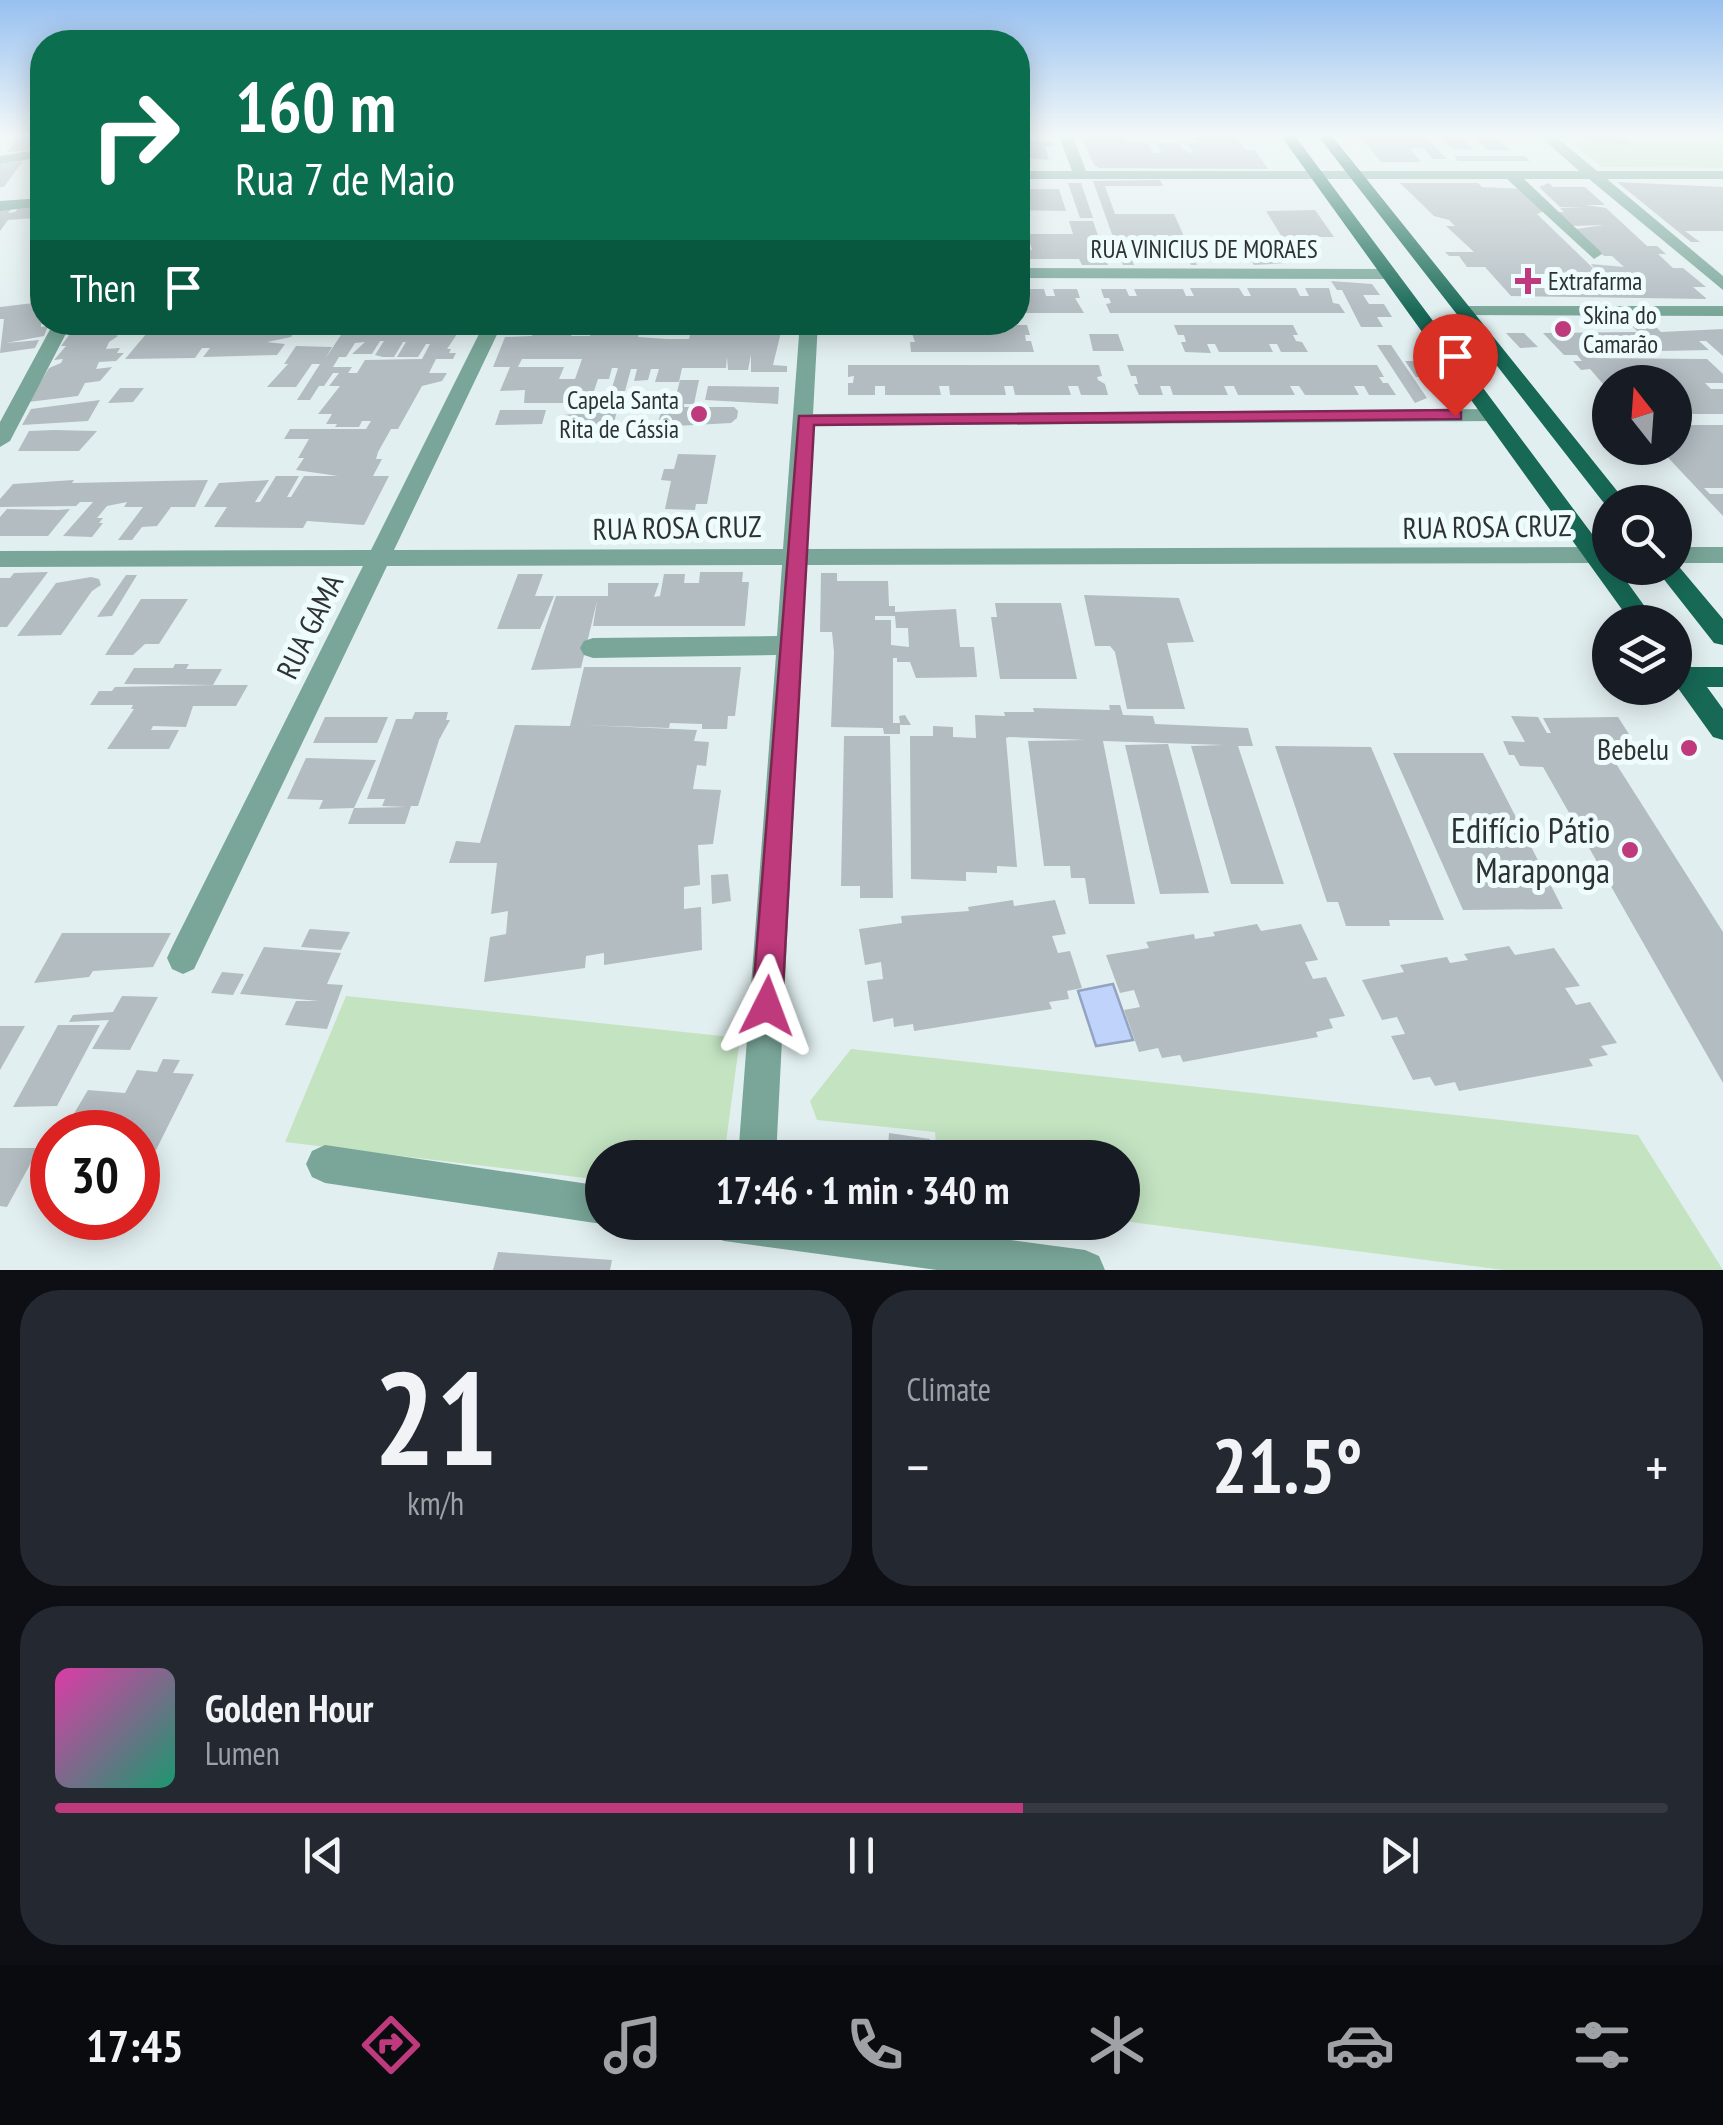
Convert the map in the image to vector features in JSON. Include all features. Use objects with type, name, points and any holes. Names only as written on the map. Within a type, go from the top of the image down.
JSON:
[{"type":"main road","points":[[1331,195],[1592,552]]},
{"type":"main road","points":[[1372,195],[1601,485]]},
{"type":"main road","points":[[1681,585],[1723,636]]},
{"type":"main road","points":[[1692,673],[1723,677]]},
{"type":"main road","points":[[1692,688],[1723,729]]},
{"type":"street","points":[[1533,195],[1594,254]]},
{"type":"street","points":[[1617,195],[1723,285]]},
{"type":"street","points":[[0,206],[30,203]]},
{"type":"street","name":"RUA VINICIUS DE MORAES","points":[[1030,273],[1390,274]]},
{"type":"street","points":[[1463,312],[1723,311]]},
{"type":"street","points":[[0,440],[56,335]]},
{"type":"street","name":"RUA GAMA","points":[[183,958],[488,335]]},
{"type":"street","points":[[759,1140],[808,335]]},
{"type":"street","points":[[805,420],[1493,415]]},
{"type":"street","name":"RUA ROSA CRUZ","points":[[0,560],[1592,555]]},
{"type":"street","points":[[1692,555],[1723,555]]},
{"type":"street","points":[[592,648],[790,645]]},
{"type":"street","points":[[325,1164],[585,1202]]},
{"type":"street","points":[[862,1240],[1084,1270]]},
{"type":"green space","points":[[346,996],[740,1038],[726,1140],[585,1140],[585,1178],[285,1142]]},
{"type":"green space","points":[[851,1049],[1638,1135],[1723,1270],[1504,1270],[1140,1223],[1140,1140],[936,1140],[935,1132],[817,1120],[810,1101]]},
{"type":"water","points":[[1113,984],[1133,1040],[1096,1046],[1078,991]]},
{"type":"building","points":[[1030,195],[1061,195],[1066,211],[1030,210]]},
{"type":"building","points":[[1072,195],[1085,195],[1093,218],[1080,218]]},
{"type":"building","points":[[1098,195],[1108,195],[1115,214],[1174,214],[1197,265],[1191,265],[1184,251],[1129,251],[1134,265],[1123,265]]},
{"type":"building","points":[[1413,195],[1530,195],[1544,211],[1537,214],[1597,272],[1591,264],[1624,267],[1612,256],[1604,256],[1576,229],[1604,225],[1573,226],[1558,212],[1564,212],[1560,208],[1584,207],[1560,207],[1548,195],[1594,195],[1605,205],[1586,205],[1606,208],[1647,246],[1657,246],[1666,254],[1658,254],[1673,268],[1683,268],[1706,287],[1693,287],[1707,299],[1511,296],[1485,267],[1467,267],[1459,256],[1445,252],[1474,252],[1446,226],[1455,226],[1449,220],[1434,216]]},
{"type":"building","points":[[1633,195],[1723,195],[1723,231],[1685,231],[1700,242],[1691,242]]},
{"type":"building","points":[[30,205],[30,218],[8,220],[0,231],[0,209],[12,208],[8,213],[15,212],[20,206]]},
{"type":"building","points":[[1315,210],[1334,237],[1282,237],[1266,211]]},
{"type":"building","points":[[1069,221],[1093,221],[1108,265],[1082,265],[1079,259],[1030,259],[1030,234],[1073,234]]},
{"type":"building","points":[[1245,249],[1278,249],[1286,263],[1254,265]]},
{"type":"building","points":[[1331,281],[1372,284],[1380,295],[1363,295],[1369,304],[1384,304],[1392,317],[1377,317],[1383,327],[1361,327],[1342,290],[1337,290]]},
{"type":"building","points":[[1190,288],[1239,288],[1244,296],[1251,296],[1247,288],[1296,288],[1300,296],[1309,296],[1305,288],[1329,288],[1333,303],[1339,304],[1345,313],[1110,313],[1106,304],[1111,303],[1101,289],[1126,289],[1129,296],[1137,296],[1134,289],[1183,289],[1186,296],[1194,296]]},
{"type":"building","points":[[1030,289],[1044,289],[1046,296],[1055,296],[1053,289],[1077,289],[1080,298],[1075,298],[1084,313],[1030,313]]},
{"type":"building","points":[[30,303],[30,335],[44,336],[6,343],[39,340],[35,348],[0,353],[4,319],[0,319],[0,307]]},
{"type":"building","points":[[1630,324],[1653,324],[1661,332],[1723,329],[1723,356],[1706,341],[1699,341],[1709,350],[1661,351],[1648,346],[1653,351],[1608,351],[1613,356],[1585,358],[1707,359],[1723,374],[1723,383],[1705,383],[1711,389],[1723,389],[1723,414],[1692,414],[1692,365],[1592,365],[1592,371],[1581,370],[1573,361],[1582,361],[1577,355],[1564,355],[1543,333],[1638,332]]},
{"type":"building","points":[[1174,325],[1293,325],[1298,335],[1293,335],[1296,341],[1302,342],[1308,352],[1281,352],[1277,344],[1269,344],[1273,352],[1219,352],[1215,344],[1207,344],[1211,353],[1185,352],[1181,342],[1186,342],[1184,335],[1178,335]]},
{"type":"building","points":[[1506,333],[1524,333],[1538,347],[1520,348]]},
{"type":"building","points":[[1089,334],[1118,334],[1124,351],[1093,351]]},
{"type":"building","points":[[69,335],[116,335],[106,349],[120,348],[117,353],[124,353],[116,361],[99,362],[96,369],[112,367],[100,381],[85,383],[78,396],[28,402],[49,368],[61,363],[63,359],[54,360],[66,346],[61,346]]},
{"type":"building","points":[[145,335],[292,335],[267,342],[285,344],[277,355],[203,357],[210,348],[202,348],[195,358],[125,359]]},
{"type":"building","points":[[341,335],[456,335],[447,349],[456,353],[453,359],[436,359],[429,373],[447,373],[442,381],[422,386],[398,429],[391,429],[378,452],[376,459],[382,459],[373,476],[389,476],[364,525],[307,521],[303,528],[214,527],[227,507],[204,507],[219,483],[269,480],[255,502],[260,502],[276,476],[299,476],[287,497],[291,497],[304,476],[338,476],[296,470],[309,439],[284,439],[290,429],[366,429],[371,421],[362,421],[359,427],[335,427],[337,424],[326,424],[332,414],[318,414],[340,386],[329,386],[339,373],[333,373],[324,386],[319,386],[310,400],[297,400],[320,364],[312,364],[296,387],[267,387],[288,364],[284,364],[296,346],[332,347],[325,359]],"holes":[[[384,341],[375,355],[394,357],[406,342],[397,357],[418,357],[430,344],[422,359],[365,360],[357,373],[348,373],[352,367],[333,367],[355,343],[365,342],[352,354],[372,354]]]},
{"type":"building","points":[[690,335],[780,335],[773,365],[787,366],[787,372],[751,372],[751,355],[748,370],[728,370],[727,357],[726,368],[682,368],[679,382],[655,382],[659,369],[651,369],[648,380],[634,381],[637,369],[631,369],[625,391],[611,391],[618,368],[612,368],[609,379],[598,379],[594,391],[580,393],[603,393],[600,403],[524,403],[525,390],[500,391],[510,367],[493,367],[505,337],[689,339]],"holes":[[[522,359],[582,359],[575,379],[559,379],[564,367],[518,367]]]},
{"type":"building","points":[[913,335],[1025,335],[1034,352],[911,352],[910,342],[915,342]]},
{"type":"building","points":[[1377,345],[1391,345],[1427,398],[1415,403]]},
{"type":"building","points":[[1405,361],[1424,361],[1435,377],[1416,377]]},
{"type":"building","points":[[848,365],[1099,365],[1102,376],[1097,377],[1105,384],[1108,395],[1081,395],[1078,386],[1068,386],[1071,395],[1015,395],[1013,386],[1004,386],[1006,395],[950,395],[949,386],[939,386],[941,395],[885,395],[885,386],[875,386],[875,395],[848,395],[848,383],[853,383],[854,376],[848,377]]},
{"type":"building","points":[[1127,365],[1377,365],[1384,377],[1379,377],[1396,395],[1369,395],[1364,386],[1354,386],[1359,395],[1305,395],[1299,386],[1290,386],[1295,395],[1238,395],[1234,386],[1224,386],[1228,395],[1173,395],[1170,386],[1160,386],[1163,395],[1139,395],[1134,384],[1138,384],[1136,376],[1131,376]]},
{"type":"building","name":"Capela Santa Rita de Cássia","points":[[680,380],[699,380],[694,404],[684,407],[734,407],[737,418],[731,423],[657,427],[663,404],[674,404]]},
{"type":"building","points":[[708,386],[779,387],[778,404],[705,400]]},
{"type":"building","points":[[120,388],[144,388],[133,402],[108,403]]},
{"type":"building","points":[[100,400],[88,421],[22,425],[31,409]]},
{"type":"building","points":[[500,410],[546,410],[542,424],[495,425]]},
{"type":"building","points":[[617,411],[613,426],[558,427],[562,415]]},
{"type":"building","points":[[1692,425],[1723,425],[1723,488],[1704,488],[1710,494],[1723,494],[1723,516],[1675,465],[1692,465]]},
{"type":"building","points":[[29,431],[97,431],[79,451],[18,451]]},
{"type":"building","points":[[678,454],[716,455],[707,504],[696,504],[695,510],[665,509],[671,481],[661,480],[664,469],[674,469]]},
{"type":"building","points":[[74,480],[72,483],[208,480],[195,507],[171,507],[157,526],[142,527],[132,540],[118,540],[143,507],[124,507],[127,502],[107,506],[97,518],[103,518],[99,523],[103,523],[92,537],[63,536],[93,502],[76,506],[0,507],[0,499],[13,484]]},
{"type":"building","points":[[7,509],[70,509],[48,536],[0,536],[0,517]]},
{"type":"building","points":[[48,572],[7,627],[0,627],[0,578],[10,578],[14,573]]},
{"type":"building","points":[[700,572],[743,572],[742,582],[749,582],[745,626],[593,626],[597,601],[581,668],[531,670],[556,596],[608,596],[608,583],[659,583],[654,597],[660,596],[664,574],[685,574],[684,583],[699,583]]},
{"type":"building","points":[[821,573],[837,573],[837,581],[888,581],[889,606],[895,606],[895,612],[956,609],[960,647],[974,647],[977,677],[916,678],[910,662],[893,658],[893,723],[900,723],[899,716],[905,715],[911,725],[900,725],[900,734],[884,734],[883,728],[831,727],[832,632],[820,632]],"holes":[[[875,616],[895,616],[896,628],[908,628],[909,647],[891,645],[891,620],[875,620]]]},
{"type":"building","points":[[518,574],[543,574],[535,596],[554,596],[540,629],[497,629]]},
{"type":"building","points":[[126,575],[137,575],[112,616],[97,617]]},
{"type":"building","points":[[99,579],[101,585],[92,591],[61,635],[17,636],[56,583]]},
{"type":"building","points":[[1084,595],[1179,598],[1194,642],[1167,643],[1185,709],[1127,709],[1115,652],[1110,646],[1095,646]]},
{"type":"building","points":[[141,599],[188,599],[159,644],[145,644],[133,655],[105,655]]},
{"type":"building","points":[[995,603],[1061,603],[1077,679],[1000,679],[991,617],[997,617]]},
{"type":"building","points":[[175,664],[189,664],[186,669],[222,669],[213,685],[124,684],[134,668],[173,668]]},
{"type":"building","points":[[584,667],[741,667],[735,716],[728,716],[727,729],[670,723],[669,728],[583,725],[697,730],[694,741],[709,742],[706,766],[697,765],[693,789],[721,790],[713,844],[698,845],[700,885],[684,887],[684,909],[701,907],[702,950],[604,965],[604,953],[586,956],[585,968],[484,982],[490,937],[506,934],[508,911],[491,914],[497,863],[449,863],[456,841],[480,843],[515,725],[570,726]]},
{"type":"building","points":[[248,685],[236,706],[193,706],[186,727],[153,726],[151,730],[179,730],[169,749],[107,749],[133,705],[90,705],[99,691],[112,691],[115,687]]},
{"type":"building","points":[[1109,705],[1120,705],[1123,715],[1153,716],[1155,724],[1248,728],[1253,746],[1238,746],[1284,884],[1231,884],[1191,746],[1224,745],[1103,741],[1135,904],[1089,904],[1085,878],[1071,878],[1070,866],[1044,866],[1028,741],[1086,740],[1009,737],[1006,738],[1017,867],[997,866],[997,873],[966,872],[966,881],[911,879],[910,736],[933,736],[933,726],[953,727],[953,737],[976,738],[975,715],[1005,716],[1004,712],[1034,712],[1033,708],[1110,710]]},
{"type":"building","points":[[415,712],[448,712],[446,720],[450,720],[439,740],[418,806],[411,806],[405,824],[348,824],[354,808],[407,807],[382,806],[385,799],[367,799],[396,719],[412,719]]},
{"type":"building","name":"Edifício Pátio Maraponga","points":[[1511,716],[1538,717],[1547,733],[1551,733],[1543,718],[1618,717],[1638,748],[1631,747],[1636,760],[1613,759],[1723,932],[1723,1083],[1543,767],[1520,766],[1514,755],[1509,755],[1503,741],[1525,742]]},
{"type":"building","points":[[325,717],[388,717],[377,743],[313,743]]},
{"type":"building","points":[[844,736],[890,736],[893,898],[860,898],[860,886],[841,886]]},
{"type":"building","points":[[1168,744],[1209,893],[1160,894],[1125,745]]},
{"type":"building","points":[[1275,746],[1371,747],[1444,920],[1389,920],[1390,926],[1346,926],[1338,902],[1327,902]]},
{"type":"building","points":[[1393,753],[1483,753],[1563,909],[1463,910]]},
{"type":"building","points":[[306,758],[376,760],[354,808],[319,809],[323,800],[287,799]]},
{"type":"building","points":[[728,874],[731,901],[712,904],[711,875]]},
{"type":"building","points":[[1013,900],[1014,906],[1055,900],[1066,934],[1052,936],[1058,953],[1070,951],[1082,988],[1067,991],[1069,999],[1049,1002],[1052,1009],[914,1031],[913,1024],[894,1027],[893,1018],[873,1022],[867,981],[883,979],[881,962],[865,965],[859,929],[902,923],[901,916],[969,911],[968,907]]},
{"type":"building","points":[[1257,924],[1261,931],[1301,924],[1318,960],[1305,962],[1313,979],[1326,977],[1345,1016],[1329,1019],[1333,1028],[1316,1032],[1318,1037],[1183,1062],[1180,1055],[1162,1058],[1158,1048],[1139,1052],[1124,1010],[1140,1007],[1134,990],[1120,993],[1106,955],[1149,948],[1146,942],[1194,934],[1195,939],[1215,936],[1213,932]]},
{"type":"building","points":[[310,929],[350,932],[341,950],[301,947]]},
{"type":"building","points":[[62,933],[171,933],[153,967],[93,971],[89,977],[34,983]]},
{"type":"building","points":[[1509,946],[1515,955],[1554,948],[1580,986],[1565,988],[1576,1005],[1590,1002],[1617,1043],[1601,1046],[1608,1055],[1589,1059],[1593,1066],[1459,1091],[1455,1082],[1435,1086],[1430,1077],[1413,1080],[1391,1036],[1405,1034],[1397,1017],[1382,1020],[1362,980],[1404,972],[1400,965],[1447,957],[1450,963],[1468,960],[1464,954]]},
{"type":"building","points":[[264,947],[341,953],[327,984],[343,985],[327,1029],[285,1025],[296,1001],[319,1001],[240,994]]},
{"type":"building","points":[[222,972],[244,974],[233,995],[211,993]]},
{"type":"building","points":[[122,996],[158,997],[130,1050],[92,1049],[109,1020],[69,1022],[73,1015],[113,1012]]},
{"type":"building","points":[[58,1025],[100,1025],[57,1106],[13,1107]]},
{"type":"building","points":[[0,1026],[25,1026],[0,1070]]},
{"type":"building","points":[[163,1059],[180,1060],[173,1073],[194,1074],[160,1142],[160,1110],[76,1110],[88,1090],[125,1093],[137,1070],[157,1072]]},
{"type":"building","points":[[889,1133],[930,1139],[930,1140],[888,1140]]},
{"type":"building","points":[[0,1148],[30,1148],[30,1165],[7,1207],[0,1206]]},
{"type":"building","points":[[498,1252],[612,1260],[610,1270],[493,1270]]},
{"type":"place","name":"Extrafarma","points":[[1528,281]]},
{"type":"place","name":"Skina do Camarão","points":[[1563,329]]},
{"type":"place","name":"Capela Santa Rita de Cássia","points":[[699,414]]},
{"type":"place","name":"Bebelu","points":[[1689,748]]},
{"type":"place","name":"Edifício Pátio Maraponga","points":[[1630,850]]},
{"type":"route","points":[[767,1006],[805,420],[1455,416]]}]
